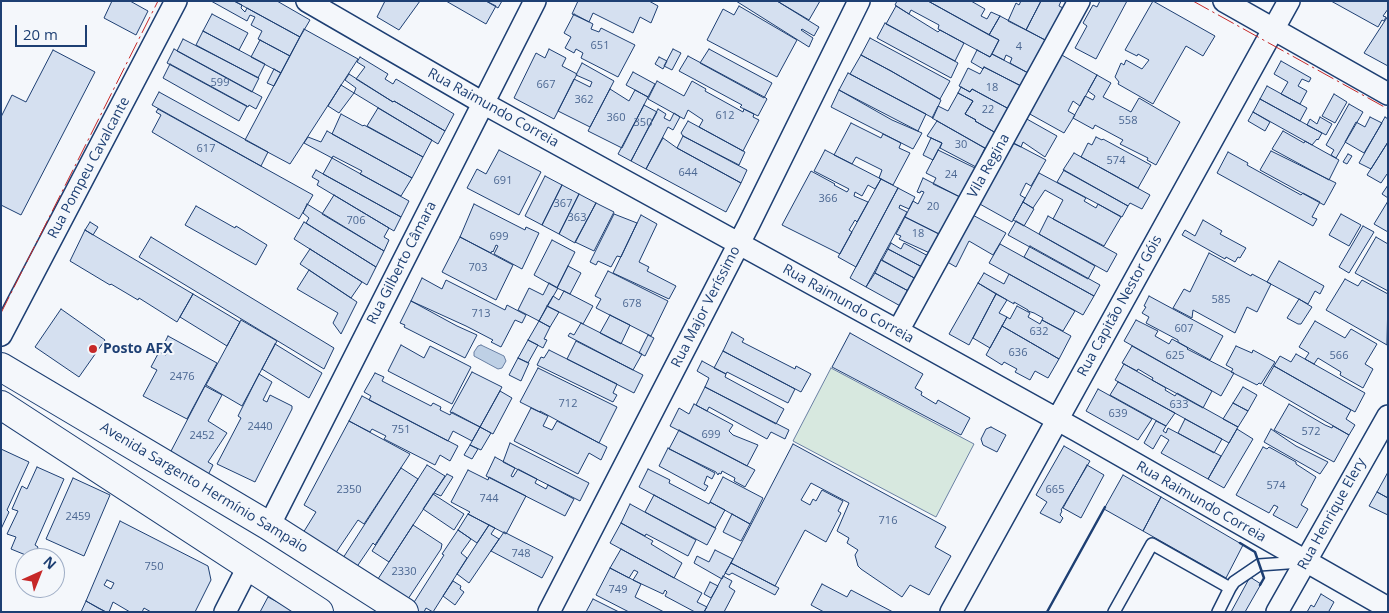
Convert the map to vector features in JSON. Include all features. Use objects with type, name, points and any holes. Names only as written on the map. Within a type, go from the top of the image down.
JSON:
[{"type":"main road","name":"Avenida Sargento Hermínio Sampaio","points":[[1,367],[269,526],[404,612]]},
{"type":"main road","points":[[1,405],[319,612]]},
{"type":"street","name":"Rua Pompeu Cavalcante","points":[[1,335],[176,1]]},
{"type":"street","name":"Rua Raimundo Correia","points":[[307,1],[483,103],[898,330],[1388,608]]},
{"type":"street","name":"Rua Gilberto Câmara","points":[[269,526],[536,1]]},
{"type":"street","name":"Rua Major Veríssimo","points":[[550,612],[739,244],[860,1]]},
{"type":"street","name":"Vila Regina","points":[[898,330],[1079,1]]},
{"type":"street","points":[[1224,1],[1388,94]]},
{"type":"street","name":"Rua Capitão Nestor Góis","points":[[951,612],[1288,1]]},
{"type":"street","name":"Rua Henrique Elery","points":[[1278,612],[1388,416]]},
{"type":"street","points":[[225,612],[248,567]]},
{"type":"lane","points":[[1114,612],[1152,544],[1230,588]]},
{"type":"lane","points":[[1218,612],[1234,582],[1260,565],[1305,561]]},
{"type":"shaded area","points":[[831,368],[974,444],[936,517],[793,441]]},
{"type":"water","points":[[481,345],[504,356],[506,361],[502,368],[498,369],[474,356],[474,352]]},
{"type":"building","points":[[112,1],[130,1],[148,11],[136,35],[104,18]]},
{"type":"building","points":[[211,1],[234,1],[242,5],[241,8],[245,12],[247,8],[300,37],[290,56],[258,39],[262,31],[251,25],[255,17],[250,15],[247,21]]},
{"type":"building","points":[[234,1],[277,1],[310,20],[300,37]]},
{"type":"building","points":[[385,1],[420,1],[399,30],[377,17]]},
{"type":"building","points":[[446,1],[486,1],[496,6],[486,24]]},
{"type":"building","points":[[486,1],[502,1],[498,8]]},
{"type":"building","points":[[578,1],[649,1],[658,6],[651,23],[640,17],[633,33],[593,13],[589,22],[572,14]]},
{"type":"building","points":[[736,1],[777,1],[819,27],[814,36],[801,30],[813,38],[809,47]]},
{"type":"building","points":[[777,1],[820,1],[809,20]]},
{"type":"building","points":[[897,1],[928,1],[999,40],[990,57],[938,29],[939,25],[911,10],[909,14],[895,5]]},
{"type":"building","points":[[928,1],[971,1],[985,9],[981,16],[987,19],[991,12],[1000,16],[989,35]]},
{"type":"building","points":[[1021,1],[1041,1],[1026,30],[1008,21],[1016,3],[1019,5]]},
{"type":"building","points":[[1041,1],[1061,1],[1059,6],[1063,8],[1047,41],[1026,30]]},
{"type":"building","points":[[1100,1],[1127,1],[1096,59],[1075,48],[1087,26],[1083,23],[1093,5],[1097,7]]},
{"type":"building","points":[[1153,1],[1215,36],[1203,56],[1186,46],[1153,104],[1118,84],[1119,82],[1115,77],[1121,63],[1124,65],[1126,60],[1142,69],[1149,60],[1125,50]]},
{"type":"building","points":[[1331,1],[1388,1],[1388,9],[1383,16],[1386,17],[1384,21],[1382,20],[1378,27]]},
{"type":"building","points":[[739,6],[797,40],[777,77],[707,40],[723,9],[734,15]]},
{"type":"building","points":[[896,6],[938,32],[940,30],[964,43],[955,61],[886,24]]},
{"type":"building","points":[[212,14],[248,33],[239,50],[203,31]]},
{"type":"building","points":[[574,14],[593,24],[591,29],[599,32],[601,28],[635,45],[618,77],[581,58],[583,53],[576,49],[574,53],[565,48],[571,37],[564,33]]},
{"type":"building","points":[[1000,16],[1047,41],[1030,74],[1010,63],[1012,58],[1006,55],[1004,60],[992,54],[999,40],[989,35]]},
{"type":"building","points":[[1388,16],[1388,66],[1364,53]]},
{"type":"building","points":[[885,23],[958,63],[951,78],[877,38]]},
{"type":"building","points":[[304,29],[358,59],[290,164],[245,140]]},
{"type":"building","points":[[203,31],[265,64],[258,78],[196,45]]},
{"type":"building","points":[[870,38],[950,81],[940,99],[861,55]]},
{"type":"building","points":[[183,39],[259,78],[252,92],[177,51]]},
{"type":"building","points":[[260,40],[290,56],[281,73],[251,57]]},
{"type":"building","points":[[174,49],[262,97],[256,109],[249,105],[248,107],[246,106],[167,63]]},
{"type":"building","points":[[549,49],[566,58],[562,66],[577,74],[554,119],[514,98],[536,53],[545,58]]},
{"type":"building","points":[[673,49],[681,53],[672,70],[664,66]]},
{"type":"building","points":[[709,49],[772,83],[764,98],[700,63]]},
{"type":"building","points":[[53,50],[95,72],[21,215],[1,205],[1,117],[12,95],[26,102]]},
{"type":"building","points":[[977,50],[990,57],[992,54],[1030,74],[1023,87],[971,62]]},
{"type":"building","points":[[1060,54],[1097,75],[1080,106],[1073,101],[1068,111],[1075,115],[1064,133],[1028,113]]},
{"type":"building","points":[[861,55],[941,100],[933,118],[850,74]]},
{"type":"building","points":[[688,56],[766,98],[758,116],[740,107],[742,105],[679,71]]},
{"type":"building","points":[[360,57],[388,74],[385,79],[393,84],[396,79],[454,114],[445,131],[356,79],[365,67],[357,62]]},
{"type":"building","points":[[659,57],[667,61],[663,69],[655,64]]},
{"type":"building","points":[[1281,61],[1311,78],[1309,82],[1302,79],[1298,86],[1307,91],[1300,104],[1281,94],[1288,82],[1274,74]]},
{"type":"building","points":[[582,63],[614,81],[590,127],[558,111],[574,79],[590,87],[592,82],[576,75]]},
{"type":"building","points":[[170,64],[247,106],[239,121],[163,78]]},
{"type":"building","points":[[984,67],[1021,86],[1009,109],[972,89],[970,92],[959,86],[968,68],[980,74]]},
{"type":"building","points":[[274,69],[281,73],[274,86],[267,83]]},
{"type":"building","points":[[633,72],[655,84],[648,97],[626,85]]},
{"type":"building","points":[[848,73],[926,114],[918,131],[839,90]]},
{"type":"building","points":[[349,74],[393,102],[445,131],[438,144],[354,93],[356,88],[345,80]]},
{"type":"building","points":[[1097,75],[1111,83],[1103,97],[1131,112],[1139,98],[1180,122],[1156,165],[1147,160],[1148,158],[1120,144],[1123,140],[1095,125],[1093,129],[1073,118],[1085,96],[1093,100],[1095,96],[1088,91]]},
{"type":"building","points":[[657,81],[684,96],[692,81],[706,89],[705,91],[743,112],[744,109],[754,114],[753,117],[759,120],[743,151],[699,127],[703,120],[688,110],[684,119],[648,99]]},
{"type":"building","points":[[341,85],[354,93],[339,113],[328,106]]},
{"type":"building","points":[[1267,86],[1307,108],[1300,121],[1260,99]]},
{"type":"building","points":[[961,87],[970,92],[972,89],[1009,109],[996,133],[965,114],[973,101],[958,93]]},
{"type":"building","points":[[610,89],[629,101],[635,90],[648,97],[622,148],[588,131]]},
{"type":"building","points":[[839,90],[892,120],[922,133],[913,149],[831,107]]},
{"type":"building","points":[[159,92],[268,152],[261,166],[152,105]]},
{"type":"building","points":[[958,93],[973,101],[965,114],[996,133],[988,150],[932,118],[938,106],[948,111]]},
{"type":"building","points":[[1334,94],[1347,102],[1335,123],[1322,116]]},
{"type":"building","points":[[1260,99],[1322,133],[1318,140],[1312,145],[1253,112]]},
{"type":"building","points":[[1349,104],[1363,112],[1336,158],[1331,155],[1334,150],[1326,145]]},
{"type":"building","points":[[644,105],[657,112],[631,161],[618,154]]},
{"type":"building","points":[[378,108],[432,140],[423,157],[367,126]]},
{"type":"building","points":[[158,109],[313,195],[299,219],[152,132],[161,115],[156,112]]},
{"type":"building","points":[[658,109],[666,114],[664,118],[670,121],[674,113],[680,117],[673,130],[668,127],[646,169],[631,161]]},
{"type":"building","points":[[1253,112],[1270,122],[1265,131],[1248,121]]},
{"type":"building","points":[[341,114],[423,157],[412,178],[332,134]]},
{"type":"building","points":[[1320,117],[1332,124],[1326,135],[1307,125],[1310,119],[1317,124]]},
{"type":"building","points":[[1370,117],[1382,123],[1364,153],[1345,142],[1356,122],[1365,127]]},
{"type":"building","points":[[1385,117],[1388,119],[1388,142],[1371,169],[1359,163]]},
{"type":"building","points":[[1025,118],[1057,136],[1045,157],[1023,142],[1021,147],[1012,143]]},
{"type":"building","points":[[688,121],[745,152],[739,165],[683,136],[681,133]]},
{"type":"building","points":[[937,121],[985,148],[976,167],[940,148],[942,143],[927,136]]},
{"type":"building","points":[[851,123],[881,138],[883,134],[901,143],[899,148],[910,153],[893,185],[879,178],[882,170],[856,157],[852,164],[834,155]]},
{"type":"building","points":[[327,131],[412,178],[401,196],[360,174],[362,171],[304,143],[308,137],[321,142]]},
{"type":"building","points":[[1283,131],[1339,160],[1329,180],[1272,149]]},
{"type":"building","points":[[683,136],[747,170],[741,183],[677,148]]},
{"type":"building","points":[[1096,137],[1151,165],[1138,188],[1081,157],[1088,143],[1092,145]]},
{"type":"building","points":[[663,138],[677,148],[741,183],[726,212],[646,169]]},
{"type":"building","points":[[931,138],[942,143],[933,160],[923,155]]},
{"type":"building","points":[[1008,140],[1046,160],[1031,186],[1026,183],[1020,195],[1025,198],[1012,222],[978,203],[1000,157],[1004,159],[1010,150],[1005,147]]},
{"type":"building","points":[[1388,142],[1388,175],[1381,183],[1367,175]]},
{"type":"building","points":[[499,150],[541,172],[519,215],[467,188],[477,169],[486,174]]},
{"type":"building","points":[[825,150],[881,179],[875,189],[868,185],[862,196],[855,192],[854,196],[868,202],[857,222],[855,220],[849,230],[852,232],[840,254],[782,225],[811,171],[847,192],[849,189],[814,171]]},
{"type":"building","points":[[938,150],[975,168],[960,197],[933,184],[936,178],[926,173]]},
{"type":"building","points":[[1271,151],[1336,183],[1324,205],[1260,170]]},
{"type":"building","points":[[1228,152],[1248,163],[1247,165],[1301,195],[1303,193],[1320,202],[1312,217],[1317,219],[1313,226],[1217,173]]},
{"type":"building","points":[[1074,153],[1150,195],[1142,209],[1130,203],[1128,206],[1063,170]]},
{"type":"building","points":[[1348,154],[1352,156],[1347,164],[1343,162]]},
{"type":"building","points":[[332,158],[409,201],[401,217],[323,174]]},
{"type":"building","points":[[316,170],[401,217],[394,231],[317,185],[319,181],[312,177]]},
{"type":"building","points":[[1064,170],[1128,206],[1122,217],[1057,182]]},
{"type":"building","points":[[1039,173],[1086,198],[1084,201],[1096,208],[1098,204],[1121,217],[1104,246],[1053,219],[1063,200],[1045,190],[1033,208],[1023,202]]},
{"type":"building","points":[[545,176],[562,185],[542,225],[525,216]]},
{"type":"building","points":[[923,178],[960,197],[941,235],[905,217],[913,201],[918,204],[924,192],[917,192]]},
{"type":"building","points":[[881,179],[898,188],[856,267],[838,257]]},
{"type":"building","points":[[562,185],[579,194],[559,234],[542,225]]},
{"type":"building","points":[[1388,185],[1388,198],[1382,194]]},
{"type":"building","points":[[898,188],[915,197],[909,209],[900,205],[899,208],[907,212],[866,287],[850,278]]},
{"type":"building","points":[[579,194],[596,203],[575,243],[559,234]]},
{"type":"building","points":[[334,195],[389,228],[384,237],[389,240],[384,251],[322,214]]},
{"type":"building","points":[[1388,201],[1388,232],[1374,224]]},
{"type":"building","points":[[1023,202],[1034,209],[1024,226],[1013,220]]},
{"type":"building","points":[[596,203],[614,212],[594,251],[575,242]]},
{"type":"building","points":[[307,204],[384,251],[376,267],[306,223],[309,218],[303,213]]},
{"type":"building","points":[[474,204],[525,230],[526,227],[539,233],[522,269],[494,254],[498,246],[496,245],[491,253],[460,237]]},
{"type":"building","points":[[196,206],[235,228],[236,226],[267,245],[256,265],[185,225]]},
{"type":"building","points":[[969,213],[1006,233],[993,255],[969,241],[956,267],[944,260]]},
{"type":"building","points":[[614,214],[637,223],[621,257],[617,256],[611,267],[598,261],[596,265],[590,262]]},
{"type":"building","points":[[1341,214],[1361,225],[1349,246],[1329,235]]},
{"type":"building","points":[[641,215],[657,224],[639,262],[649,267],[647,271],[676,286],[669,299],[613,273]]},
{"type":"building","points":[[1048,216],[1117,254],[1107,272],[1039,234]]},
{"type":"building","points":[[905,217],[941,235],[932,254],[899,239],[901,236],[896,234]]},
{"type":"building","points":[[1203,220],[1222,231],[1220,234],[1246,248],[1240,258],[1238,257],[1235,262],[1226,257],[1225,259],[1182,235],[1185,230],[1195,236]]},
{"type":"building","points":[[1016,221],[1095,266],[1088,279],[1008,235]]},
{"type":"building","points":[[90,222],[98,227],[93,235],[85,230]]},
{"type":"building","points":[[304,222],[376,267],[367,285],[294,239]]},
{"type":"building","points":[[1363,226],[1374,232],[1349,273],[1339,267]]},
{"type":"building","points":[[85,230],[193,294],[177,322],[139,298],[138,300],[110,285],[70,261]]},
{"type":"building","points":[[151,237],[334,348],[324,369],[139,257]]},
{"type":"building","points":[[460,237],[513,265],[496,300],[442,272]]},
{"type":"building","points":[[1376,237],[1388,244],[1388,291],[1355,273]]},
{"type":"building","points":[[552,240],[575,252],[557,288],[534,275]]},
{"type":"building","points":[[891,243],[901,249],[904,243],[930,257],[924,268],[888,249]]},
{"type":"building","points":[[1000,244],[1094,296],[1083,315],[989,263]]},
{"type":"building","points":[[1030,246],[1100,285],[1094,296],[1024,257]]},
{"type":"building","points":[[310,249],[362,282],[351,298],[300,264]]},
{"type":"building","points":[[888,249],[924,268],[918,280],[882,260]]},
{"type":"building","points":[[1209,253],[1251,276],[1252,274],[1271,284],[1257,312],[1247,307],[1235,333],[1193,310],[1192,318],[1173,308],[1184,289],[1190,292]]},
{"type":"building","points":[[881,260],[918,280],[912,293],[875,273]]},
{"type":"building","points":[[1279,261],[1324,286],[1320,294],[1315,291],[1308,304],[1267,282]]},
{"type":"building","points":[[568,266],[581,273],[570,294],[557,288]]},
{"type":"building","points":[[309,270],[357,302],[341,334],[333,323],[338,313],[297,289]]},
{"type":"building","points":[[608,271],[668,301],[651,336],[596,308],[601,299],[595,296]]},
{"type":"building","points":[[875,273],[912,293],[904,308],[866,287]]},
{"type":"building","points":[[984,273],[1004,284],[1009,274],[1075,311],[1063,331],[978,283]]},
{"type":"building","points":[[422,278],[442,289],[446,280],[505,310],[507,305],[526,315],[522,323],[515,320],[501,347],[491,342],[493,340],[466,326],[411,301]]},
{"type":"building","points":[[1345,279],[1358,286],[1362,280],[1388,294],[1387,345],[1326,310]]},
{"type":"building","points":[[549,283],[558,288],[539,321],[518,310],[529,288],[543,295]]},
{"type":"building","points":[[978,283],[996,294],[969,345],[949,334]]},
{"type":"building","points":[[564,291],[593,306],[583,324],[547,306],[553,296],[559,300]]},
{"type":"building","points":[[193,294],[240,322],[227,346],[180,317]]},
{"type":"building","points":[[996,294],[1007,300],[999,313],[1007,317],[990,348],[973,338]]},
{"type":"building","points":[[1149,296],[1223,336],[1210,360],[1146,323],[1149,317],[1142,313]]},
{"type":"building","points":[[1299,299],[1312,307],[1301,324],[1287,318]]},
{"type":"building","points":[[411,301],[477,335],[465,358],[404,327],[405,325],[400,323]]},
{"type":"building","points":[[547,306],[559,312],[550,327],[539,321]]},
{"type":"building","points":[[1017,306],[1030,313],[1028,317],[1040,324],[1042,320],[1071,336],[1059,359],[1002,326],[1007,317],[1010,319]]},
{"type":"building","points":[[61,309],[105,340],[79,377],[35,347]]},
{"type":"building","points":[[610,315],[630,325],[621,344],[600,333]]},
{"type":"building","points":[[241,320],[277,341],[242,406],[206,385]]},
{"type":"building","points":[[1136,320],[1158,331],[1155,336],[1169,344],[1172,339],[1187,349],[1234,373],[1221,396],[1124,341]]},
{"type":"building","points":[[539,321],[550,327],[544,339],[547,340],[543,348],[528,340]]},
{"type":"building","points":[[1315,321],[1345,338],[1351,329],[1377,344],[1365,364],[1373,369],[1363,388],[1340,375],[1341,372],[1318,358],[1314,364],[1305,359],[1309,353],[1299,347]]},
{"type":"building","points":[[581,323],[642,354],[633,370],[568,336],[570,333],[574,335]]},
{"type":"building","points":[[1002,326],[1059,359],[1048,378],[1035,371],[1030,380],[1015,372],[1017,369],[1004,362],[1002,365],[986,355]]},
{"type":"building","points":[[732,332],[744,339],[742,342],[795,369],[796,366],[811,374],[801,392],[723,351]]},
{"type":"building","points":[[850,333],[923,374],[915,388],[922,392],[921,395],[936,404],[938,400],[970,418],[961,435],[832,367]]},
{"type":"building","points":[[648,335],[654,338],[645,356],[639,353]]},
{"type":"building","points":[[168,336],[217,363],[187,419],[143,396],[157,370],[151,367],[159,352],[166,355],[169,348],[163,346]]},
{"type":"building","points":[[528,340],[538,345],[528,363],[518,358]]},
{"type":"building","points":[[576,341],[643,375],[634,393],[567,359]]},
{"type":"building","points":[[275,344],[322,373],[309,398],[262,369]]},
{"type":"building","points":[[401,345],[424,358],[430,346],[471,367],[452,404],[388,371]]},
{"type":"building","points":[[1132,346],[1212,391],[1203,408],[1152,380],[1153,378],[1138,369],[1137,371],[1122,363]]},
{"type":"building","points":[[1236,346],[1252,353],[1253,350],[1275,362],[1261,384],[1257,385],[1231,372],[1233,369],[1226,365]]},
{"type":"building","points":[[549,350],[617,384],[613,393],[617,395],[613,402],[537,365],[541,357],[544,358]]},
{"type":"building","points":[[723,351],[795,389],[788,403],[727,372],[726,374],[714,368]]},
{"type":"building","points":[[1296,354],[1365,393],[1355,412],[1274,366],[1280,356],[1291,362]]},
{"type":"building","points":[[518,358],[529,363],[521,381],[509,375]]},
{"type":"building","points":[[702,361],[726,374],[725,377],[784,409],[776,424],[705,387],[709,378],[697,371]]},
{"type":"building","points":[[1124,364],[1166,388],[1165,390],[1175,396],[1177,393],[1238,427],[1229,443],[1115,380]]},
{"type":"building","points":[[1274,366],[1351,410],[1346,419],[1355,425],[1349,435],[1263,385]]},
{"type":"building","points":[[538,368],[617,407],[599,443],[520,402]]},
{"type":"building","points":[[472,372],[502,387],[480,427],[450,412]]},
{"type":"building","points":[[375,373],[384,377],[382,381],[431,406],[433,403],[441,407],[440,410],[450,415],[452,412],[480,427],[472,441],[453,431],[448,441],[369,400],[371,396],[364,392]]},
{"type":"building","points":[[259,374],[272,382],[263,400],[267,402],[270,395],[292,406],[292,409],[255,482],[217,464],[241,418],[238,416]]},
{"type":"building","points":[[1118,382],[1175,413],[1166,426],[1110,395]]},
{"type":"building","points":[[205,386],[222,395],[208,421],[227,433],[208,462],[213,465],[204,483],[170,453]]},
{"type":"building","points":[[705,387],[789,430],[785,439],[771,432],[767,439],[709,407],[707,411],[696,405]]},
{"type":"building","points":[[1243,387],[1257,395],[1248,411],[1233,403]]},
{"type":"building","points":[[1098,389],[1152,419],[1138,440],[1086,411]]},
{"type":"building","points":[[500,391],[512,398],[493,434],[480,427]]},
{"type":"building","points":[[362,396],[458,446],[450,461],[440,455],[435,465],[384,439],[386,436],[372,429],[370,432],[349,421]]},
{"type":"building","points":[[1233,403],[1248,411],[1238,427],[1223,419]]},
{"type":"building","points":[[694,404],[733,425],[729,431],[733,435],[758,445],[747,466],[670,426],[679,408],[689,414]]},
{"type":"building","points":[[1289,404],[1325,425],[1332,428],[1333,426],[1349,435],[1334,462],[1274,430]]},
{"type":"building","points":[[531,408],[548,416],[543,426],[552,430],[557,421],[607,447],[601,460],[589,453],[578,474],[514,441]]},
{"type":"building","points":[[1185,419],[1222,439],[1214,453],[1178,433]]},
{"type":"building","points":[[349,421],[410,454],[364,524],[358,520],[335,554],[303,533],[316,512],[304,505]]},
{"type":"building","points":[[1156,421],[1166,426],[1163,431],[1166,433],[1168,428],[1221,456],[1208,479],[1161,453],[1169,440],[1161,435],[1153,449],[1144,443]]},
{"type":"building","points":[[480,427],[491,433],[481,450],[470,445]]},
{"type":"building","points":[[991,427],[1006,435],[997,452],[983,445],[981,439],[986,429]]},
{"type":"building","points":[[1237,429],[1253,439],[1224,488],[1208,479]]},
{"type":"building","points":[[1271,429],[1296,446],[1328,462],[1320,474],[1264,442]]},
{"type":"building","points":[[679,430],[755,470],[745,487],[734,481],[735,478],[722,471],[718,475],[716,472],[669,449]]},
{"type":"building","points":[[510,443],[589,483],[580,501],[503,462]]},
{"type":"building","points":[[793,444],[946,527],[935,547],[951,556],[929,595],[910,585],[902,597],[861,569],[858,566],[855,555],[858,550],[847,543],[849,538],[837,531],[849,503],[811,483],[801,500],[810,505],[813,499],[816,501],[822,490],[843,501],[838,511],[841,513],[826,542],[805,530],[775,586],[731,563]]},
{"type":"building","points":[[470,445],[478,449],[472,459],[464,455]]},
{"type":"building","points":[[1064,446],[1090,461],[1061,510],[1060,515],[1063,518],[1060,523],[1040,513],[1047,502],[1036,495]]},
{"type":"building","points":[[1263,447],[1267,449],[1269,447],[1296,462],[1296,464],[1316,477],[1301,505],[1308,509],[1297,528],[1273,515],[1278,507],[1274,505],[1269,513],[1236,495]]},
{"type":"building","points":[[668,448],[715,473],[712,479],[707,476],[704,484],[708,486],[705,491],[659,466]]},
{"type":"building","points":[[1,449],[29,462],[7,510],[9,512],[1,529]]},
{"type":"building","points":[[495,457],[515,468],[511,476],[513,477],[518,469],[537,479],[535,483],[546,489],[548,485],[574,499],[565,516],[486,476]]},
{"type":"building","points":[[427,465],[445,476],[389,562],[372,551]]},
{"type":"building","points":[[1087,465],[1104,475],[1081,518],[1063,508]]},
{"type":"building","points":[[37,467],[64,479],[35,545],[38,548],[15,548],[15,551],[11,549],[16,537],[7,534],[18,511],[12,509],[22,486],[27,489]]},
{"type":"building","points":[[401,468],[418,479],[375,545],[373,543],[356,568],[343,558]]},
{"type":"building","points":[[648,469],[670,480],[669,483],[709,504],[710,502],[725,510],[715,528],[639,487]]},
{"type":"building","points":[[468,470],[488,480],[489,477],[526,496],[506,534],[468,514],[470,512],[451,502]]},
{"type":"building","points":[[1388,472],[1388,498],[1377,492]]},
{"type":"building","points":[[447,474],[453,477],[441,496],[434,493]]},
{"type":"building","points":[[1123,475],[1161,497],[1143,531],[1104,509]]},
{"type":"building","points":[[723,477],[763,498],[750,524],[710,502]]},
{"type":"building","points":[[73,478],[110,495],[84,556],[46,539]]},
{"type":"building","points":[[1377,492],[1388,498],[1388,515],[1369,506]]},
{"type":"building","points":[[433,494],[464,514],[454,530],[423,509]]},
{"type":"building","points":[[654,495],[716,528],[707,545],[645,512]]},
{"type":"building","points":[[1161,497],[1243,545],[1226,578],[1143,531]]},
{"type":"building","points":[[630,504],[696,540],[688,556],[621,523]]},
{"type":"building","points":[[468,514],[489,525],[477,543],[458,530]]},
{"type":"building","points":[[732,514],[750,524],[741,541],[723,532]]},
{"type":"building","points":[[120,521],[208,566],[211,580],[195,612],[151,612],[144,608],[142,612],[130,612],[113,602],[109,612],[106,612],[86,601]],"holes":[[[107,580],[114,583],[111,589],[104,585]]]},
{"type":"building","points":[[621,523],[653,541],[651,544],[682,563],[674,578],[610,543]]},
{"type":"building","points":[[413,525],[442,544],[441,549],[406,602],[376,582]]},
{"type":"building","points":[[489,525],[495,528],[491,534],[499,539],[469,583],[457,574]]},
{"type":"building","points":[[458,530],[471,539],[461,553],[467,558],[433,612],[426,608],[424,612],[417,612],[411,607]]},
{"type":"building","points":[[504,532],[553,557],[542,578],[491,551]]},
{"type":"building","points":[[621,549],[702,593],[697,602],[707,607],[704,612],[695,612],[665,596],[667,592],[665,590],[663,594],[633,580],[638,572],[634,570],[629,578],[610,568]]},
{"type":"building","points":[[715,550],[733,559],[722,579],[694,563],[697,556],[709,562]]},
{"type":"building","points":[[731,563],[779,588],[775,595],[732,573],[729,575],[725,573]]},
{"type":"building","points":[[610,568],[641,584],[635,597],[664,612],[629,612],[596,595]]},
{"type":"building","points":[[723,576],[732,581],[729,587],[735,591],[724,612],[704,612]]},
{"type":"building","points":[[1250,577],[1261,584],[1245,612],[1231,612]]},
{"type":"building","points":[[453,581],[461,586],[460,589],[464,592],[455,605],[443,596]]},
{"type":"building","points":[[710,582],[718,586],[711,598],[704,594]]},
{"type":"building","points":[[822,584],[847,597],[851,590],[893,612],[824,612],[811,605]]},
{"type":"building","points":[[1321,594],[1334,602],[1330,612],[1307,612],[1311,605],[1314,607]]},
{"type":"building","points":[[268,597],[296,612],[260,612]]},
{"type":"building","points":[[593,599],[619,612],[586,612]]},
{"type":"building","points":[[86,601],[98,608],[106,612],[81,612]]},
{"type":"wall","points":[[1047,612],[1105,507]]},
{"type":"wall","points":[[1240,543],[1255,552],[1264,578],[1260,585]]},
{"type":"power","points":[[1,313],[158,1]]},
{"type":"power","points":[[1193,1],[1388,109]]},
{"type":"place","name":"Posto AFX","points":[[93,349]]}]
